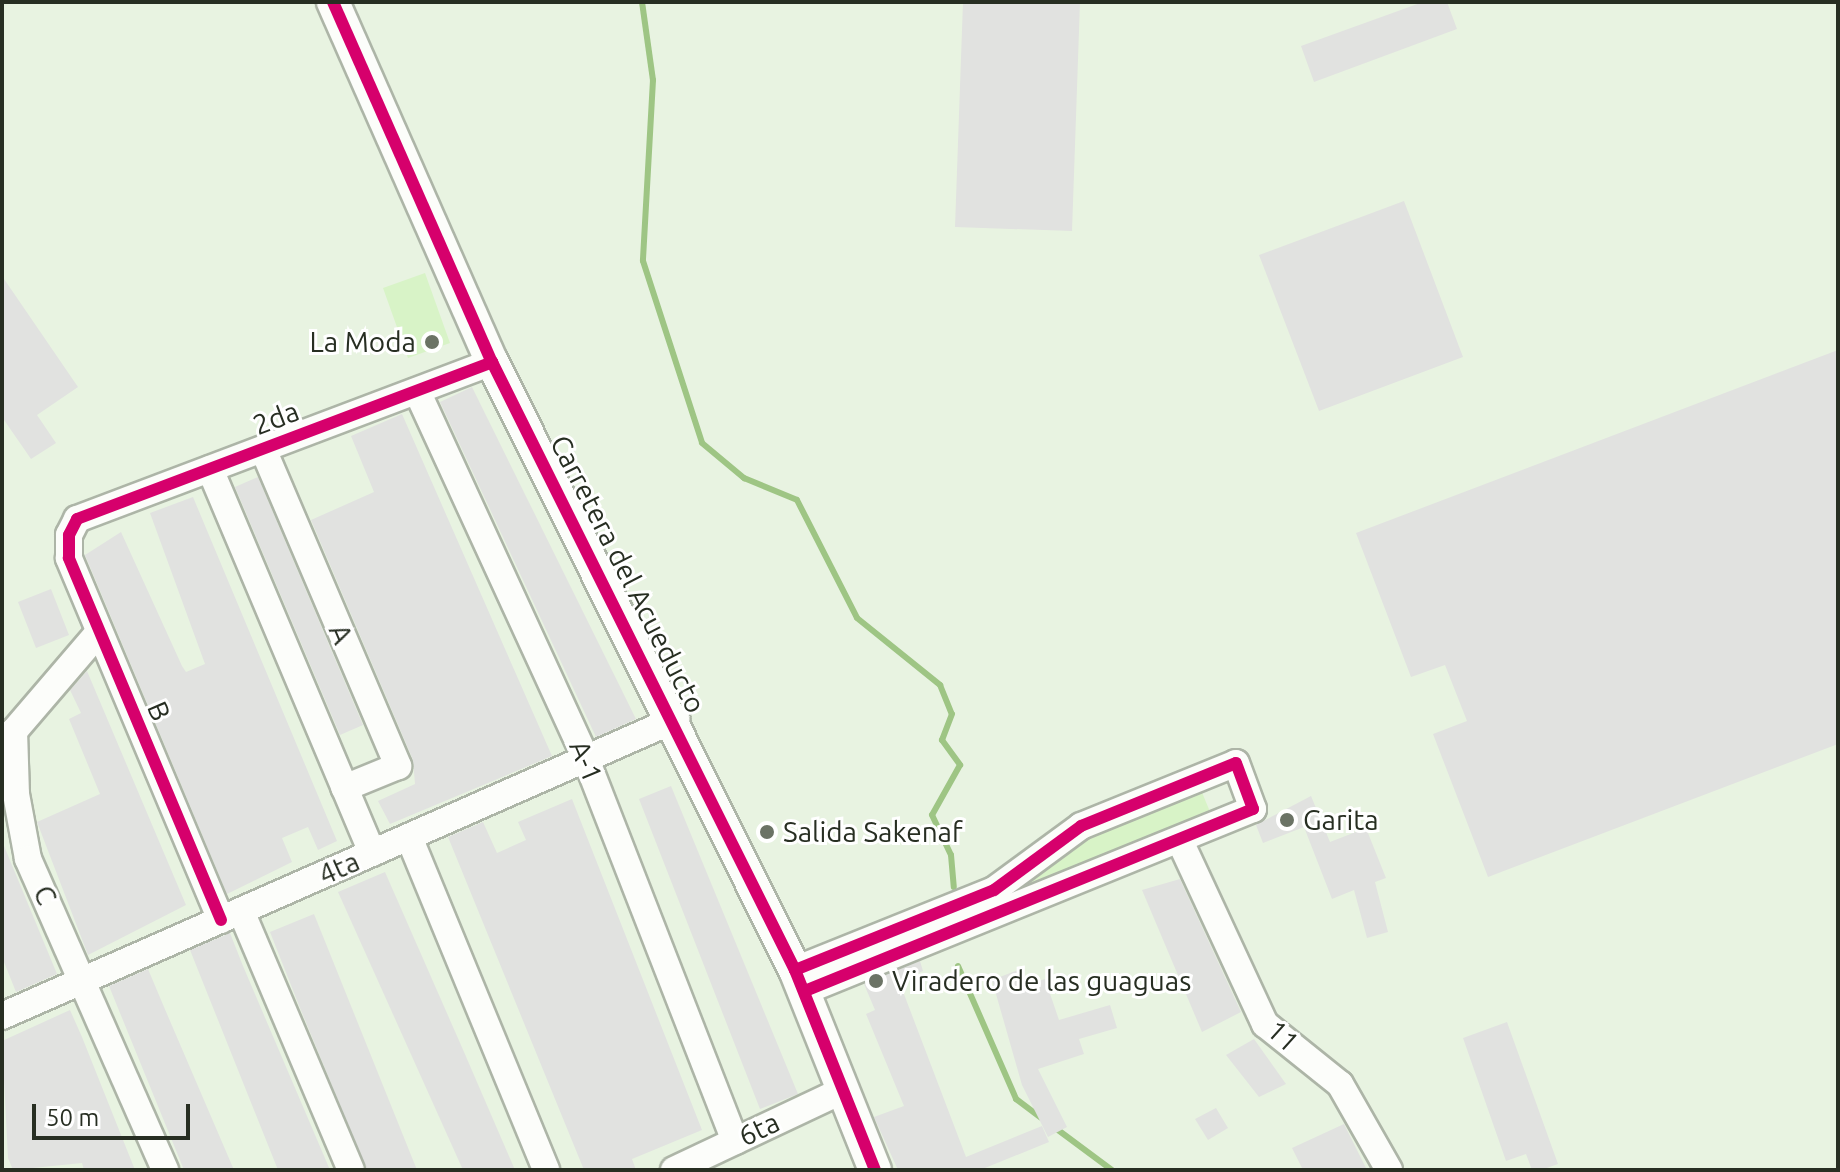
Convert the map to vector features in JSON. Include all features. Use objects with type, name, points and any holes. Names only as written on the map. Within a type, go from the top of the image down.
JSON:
[{"type":"street","name":"Carretera del Acueducto","points":[[333,2],[492,362],[676,719],[799,980],[875,1170]]},
{"type":"street","name":"2da","points":[[77,519],[492,362]]},
{"type":"street","name":"A-1","points":[[417,391],[586,759],[735,1141]]},
{"type":"street","name":"A","points":[[263,449],[398,766],[344,788]]},
{"type":"street","name":"A","points":[[210,469],[372,853]]},
{"type":"street","name":"B","points":[[77,519],[69,558],[99,632],[351,1170]]},
{"type":"street","name":"C","points":[[99,632],[14,731],[28,859],[86,979],[165,1170]]},
{"type":"street","name":"4ta","points":[[2,1016],[676,719]]},
{"type":"street","points":[[1236,763],[1253,809],[1180,841],[799,980],[994,890],[1081,826],[1236,763]]},
{"type":"street","points":[[409,837],[546,1170]]},
{"type":"street","name":"11","points":[[1180,841],[1265,1024],[1340,1084],[1389,1170]]},
{"type":"street","name":"6ta","points":[[674,1170],[845,1089]]},
{"type":"green space","points":[[425,273],[450,343],[408,358],[383,288]]},
{"type":"green space","points":[[1201,790],[1213,819],[1027,885],[1089,833]]},
{"type":"building","points":[[963,2],[1080,2],[1072,231],[955,227]]},
{"type":"building","points":[[1423,2],[1447,2],[1457,29],[1314,82],[1301,46]]},
{"type":"building","points":[[1404,201],[1463,357],[1319,411],[1259,255]]},
{"type":"building","points":[[2,276],[78,387],[37,415],[56,443],[31,459],[2,417]]},
{"type":"building","points":[[1838,350],[1838,744],[1488,877],[1433,734],[1467,721],[1445,665],[1411,677],[1356,533]]},
{"type":"building","points":[[472,387],[636,719],[596,737],[440,402]]},
{"type":"building","points":[[402,414],[552,756],[390,824],[378,801],[415,784],[413,760],[311,520],[374,492],[351,436]]},
{"type":"building","points":[[258,477],[363,725],[340,735],[235,487]]},
{"type":"building","points":[[193,497],[337,841],[318,850],[308,827],[282,838],[292,862],[227,894],[85,555],[121,532],[182,666],[186,672],[205,664],[150,513]]},
{"type":"building","points":[[51,589],[69,635],[36,648],[18,602]]},
{"type":"building","points":[[87,671],[186,905],[88,955],[37,822],[100,794],[69,719],[81,713],[70,690]]},
{"type":"building","points":[[671,786],[798,1094],[760,1109],[639,799]]},
{"type":"building","points":[[1311,796],[1330,842],[1366,828],[1386,878],[1375,882],[1388,932],[1367,938],[1354,890],[1332,899],[1304,827],[1263,843],[1256,825]]},
{"type":"building","points":[[572,799],[702,1130],[632,1159],[636,1170],[584,1170],[448,837],[483,822],[497,853],[526,840],[518,822]]},
{"type":"building","points":[[2,841],[57,974],[16,992],[2,957]]},
{"type":"building","points":[[385,872],[515,1170],[463,1170],[338,892]]},
{"type":"building","points":[[1180,879],[1241,1012],[1202,1032],[1142,890]]},
{"type":"building","points":[[314,914],[417,1170],[367,1170],[300,1008],[270,932]]},
{"type":"building","points":[[230,933],[330,1170],[278,1170],[190,950]]},
{"type":"building","points":[[920,961],[923,971],[899,981],[966,1157],[1042,1126],[1049,1142],[980,1170],[898,1170],[874,1117],[904,1106],[866,1014],[875,1010],[864,984]]},
{"type":"building","points":[[148,969],[234,1170],[184,1170],[109,986]]},
{"type":"building","points":[[1018,970],[1023,986],[1045,979],[1059,1020],[1110,1005],[1117,1028],[1079,1039],[1084,1054],[1038,1069],[1067,1127],[1048,1137],[1022,1085],[992,980]]},
{"type":"building","points":[[70,1010],[135,1170],[84,1170],[82,1163],[13,1170],[8,1158],[2,1041]]},
{"type":"building","points":[[1507,1022],[1558,1164],[1541,1170],[1532,1170],[1526,1154],[1506,1161],[1463,1038]]},
{"type":"building","points":[[1254,1039],[1286,1084],[1259,1097],[1226,1055]]},
{"type":"building","points":[[1216,1108],[1228,1128],[1208,1140],[1195,1119]]},
{"type":"building","points":[[1344,1124],[1367,1170],[1303,1170],[1292,1148]]},
{"type":"waterway","points":[[642,2],[653,80],[643,261],[702,443],[744,478],[797,500],[857,618],[940,685],[952,714],[942,740],[960,765],[932,815],[951,855],[954,887]]},
{"type":"waterway","points":[[958,966],[1016,1099],[1041,1118]]},
{"type":"waterway","points":[[1054,1127],[1112,1170]]},
{"type":"cycle path","points":[[333,2],[492,362],[795,970],[875,1170]]},
{"type":"cycle path","points":[[221,920],[69,558],[69,535],[77,519],[492,362]]},
{"type":"cycle path","points":[[795,970],[994,890],[1081,826],[1236,763],[1253,809],[804,991]]},
{"type":"place","name":"La Moda","points":[[432,342]]},
{"type":"place","name":"Garita","points":[[1287,820]]},
{"type":"place","name":"Salida Sakenaf","points":[[767,832]]},
{"type":"place","name":"Viradero de las guaguas","points":[[876,981]]}]
